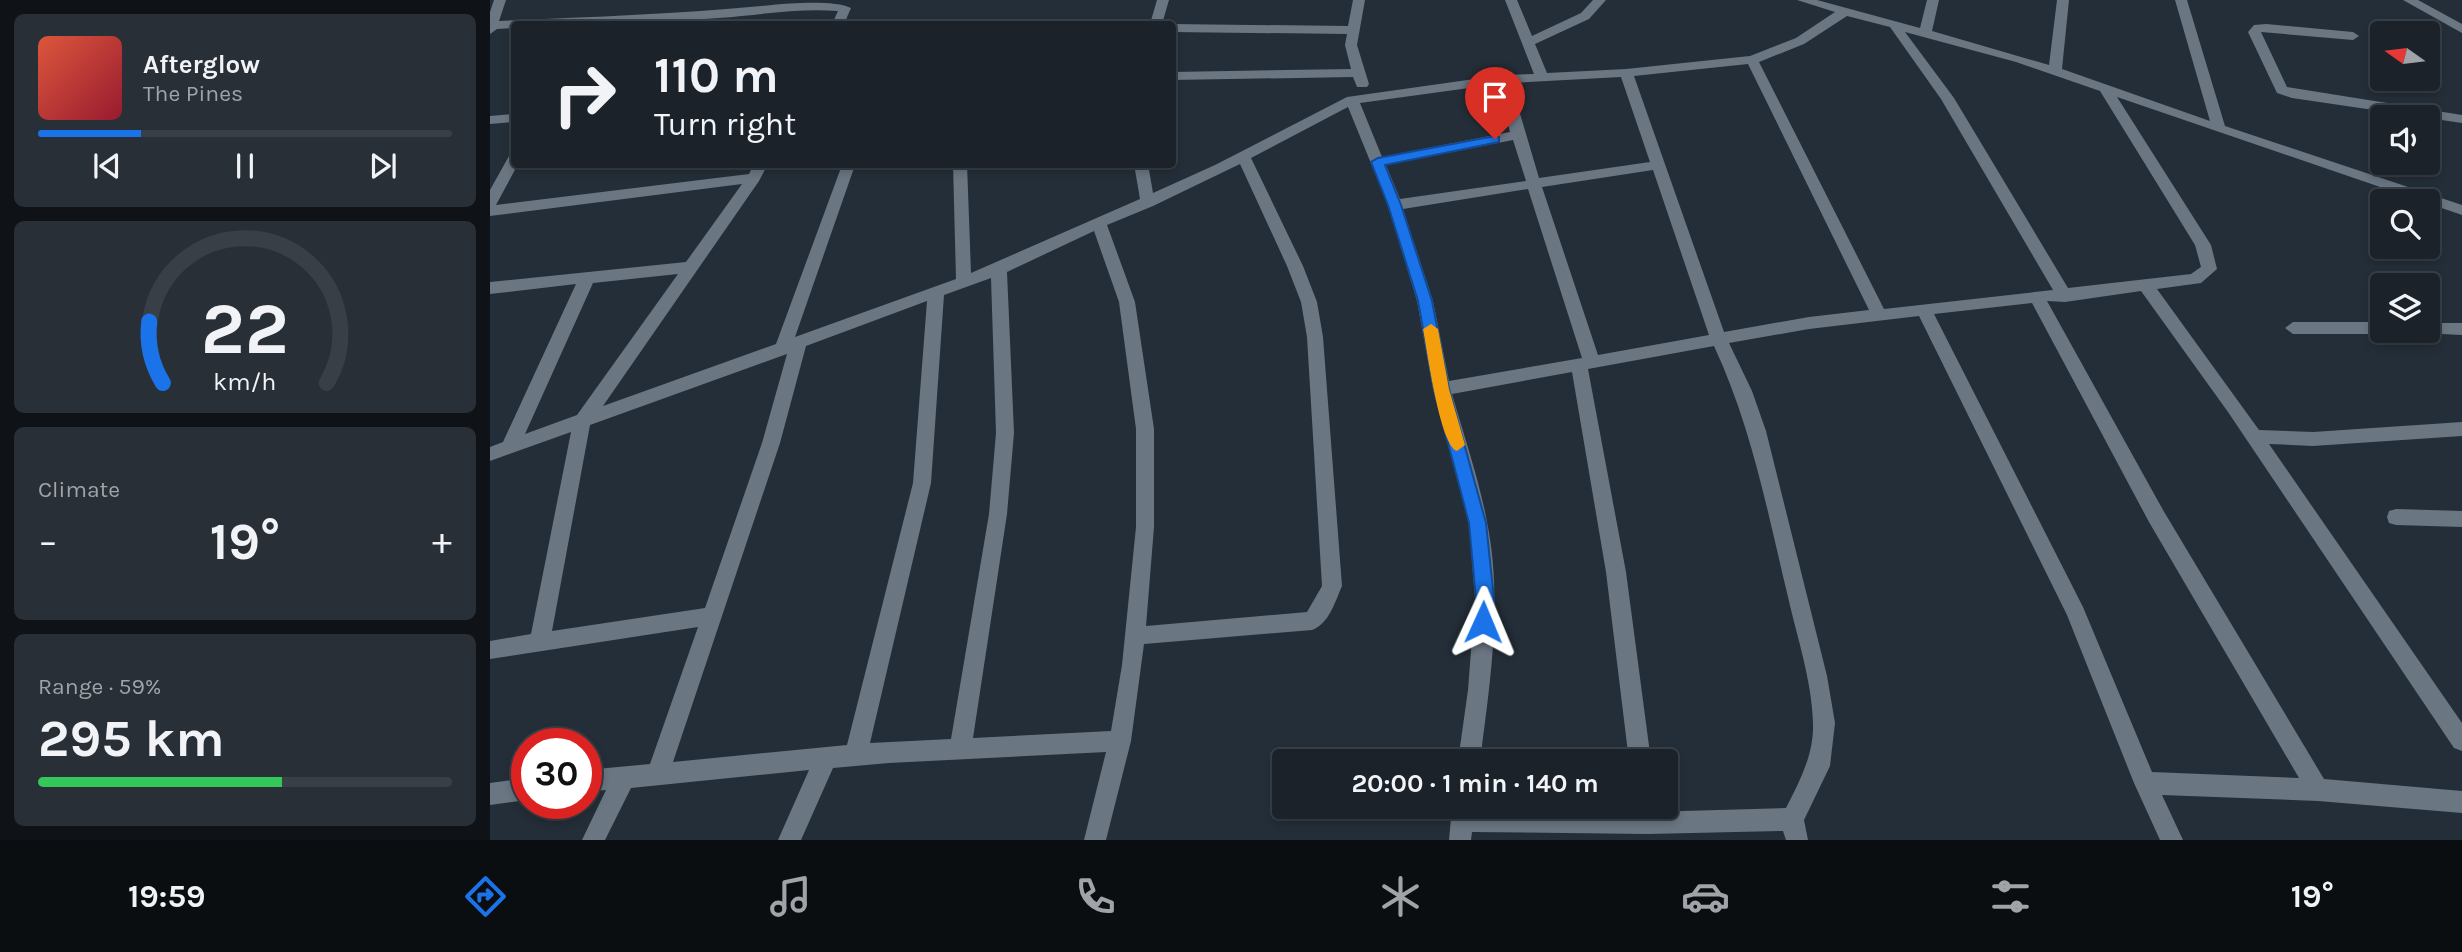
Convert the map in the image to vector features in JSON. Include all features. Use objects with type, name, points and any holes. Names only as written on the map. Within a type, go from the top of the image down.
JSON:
[{"type":"street","points":[[500,0],[491,28],[511,27]]},
{"type":"street","points":[[1157,21],[1163,0]]},
{"type":"street","points":[[1359,0],[1351,45],[1359,73],[1359,98],[1425,301],[1442,389],[1478,523],[1485,599],[1479,690],[1471,749]]},
{"type":"street","points":[[1511,0],[1542,76]]},
{"type":"street","points":[[1530,42],[1585,16],[1600,0]]},
{"type":"street","points":[[1803,0],[2055,70],[2219,129],[2462,210]]},
{"type":"street","points":[[1925,34],[1933,0]]},
{"type":"street","points":[[2055,70],[2063,0]]},
{"type":"street","points":[[2181,0],[2219,129]]},
{"type":"street","points":[[2409,0],[2462,29]]},
{"type":"street","points":[[605,21],[810,5],[845,8],[839,21]]},
{"type":"street","points":[[490,454],[999,269],[1148,202],[1359,98],[1503,79],[1626,73],[1752,60],[1800,41],[1844,12]]},
{"type":"street","points":[[1895,26],[1947,98],[2065,296]]},
{"type":"street","points":[[1176,27],[1353,30]]},
{"type":"street","points":[[2353,36],[2266,28],[2258,28],[2254,32],[2282,90],[2292,94],[2462,119]]},
{"type":"street","points":[[1752,60],[1879,314]]},
{"type":"street","points":[[1176,76],[1359,73]]},
{"type":"street","points":[[1626,73],[1718,338],[1757,431],[1817,676],[1824,723],[1819,766],[1794,830],[1678,818]]},
{"type":"street","points":[[1503,79],[1585,364],[1638,749]]},
{"type":"street","points":[[1442,389],[1718,338],[1879,314],[2065,296],[2194,279],[2209,270],[2203,245],[2103,86]]},
{"type":"street","points":[[490,120],[511,118]]},
{"type":"street","points":[[1378,162],[1518,135]]},
{"type":"street","points":[[1135,636],[1312,621],[1324,605],[1332,586],[1315,337],[1309,302],[1243,156]]},
{"type":"street","points":[[490,202],[511,164]]},
{"type":"street","points":[[1395,205],[1658,165]]},
{"type":"street","points":[[658,774],[771,443],[790,346],[846,168]]},
{"type":"street","points":[[960,168],[964,282]]},
{"type":"street","points":[[1142,168],[1148,202]]},
{"type":"street","points":[[490,211],[758,171]]},
{"type":"street","points":[[540,643],[582,422],[758,171]]},
{"type":"street","points":[[1095,840],[1120,741],[1135,636],[1145,527],[1145,429],[1127,302],[1099,223]]},
{"type":"street","points":[[490,288],[692,267]]},
{"type":"street","points":[[960,749],[998,514],[1005,433],[999,269]]},
{"type":"street","points":[[510,447],[588,276]]},
{"type":"street","points":[[2146,286],[2255,438],[2462,741]]},
{"type":"street","points":[[856,755],[922,483],[936,292]]},
{"type":"street","points":[[2037,298],[2156,516],[2318,790]]},
{"type":"street","points":[[1923,309],[2076,612],[2145,783],[2172,840]]},
{"type":"street","points":[[2293,328],[2370,328]]},
{"type":"street","points":[[2440,329],[2462,329]]},
{"type":"street","points":[[2255,438],[2313,439],[2462,429]]},
{"type":"street","points":[[2396,517],[2462,519]]},
{"type":"street","points":[[490,650],[713,616]]},
{"type":"street","points":[[602,779],[856,755],[1120,741]]},
{"type":"street","points":[[789,840],[826,758]]},
{"type":"street","points":[[593,840],[625,776]]},
{"type":"street","points":[[2145,783],[2318,790],[2462,802]]},
{"type":"street","points":[[490,794],[511,791]]},
{"type":"street","points":[[1462,822],[1541,819]]},
{"type":"slow traffic","points":[[1431,329],[1442,389],[1457,445]]},
{"type":"route","points":[[1483,622],[1485,599],[1478,523],[1442,389],[1425,301],[1395,205],[1378,162],[1495,139]]}]
